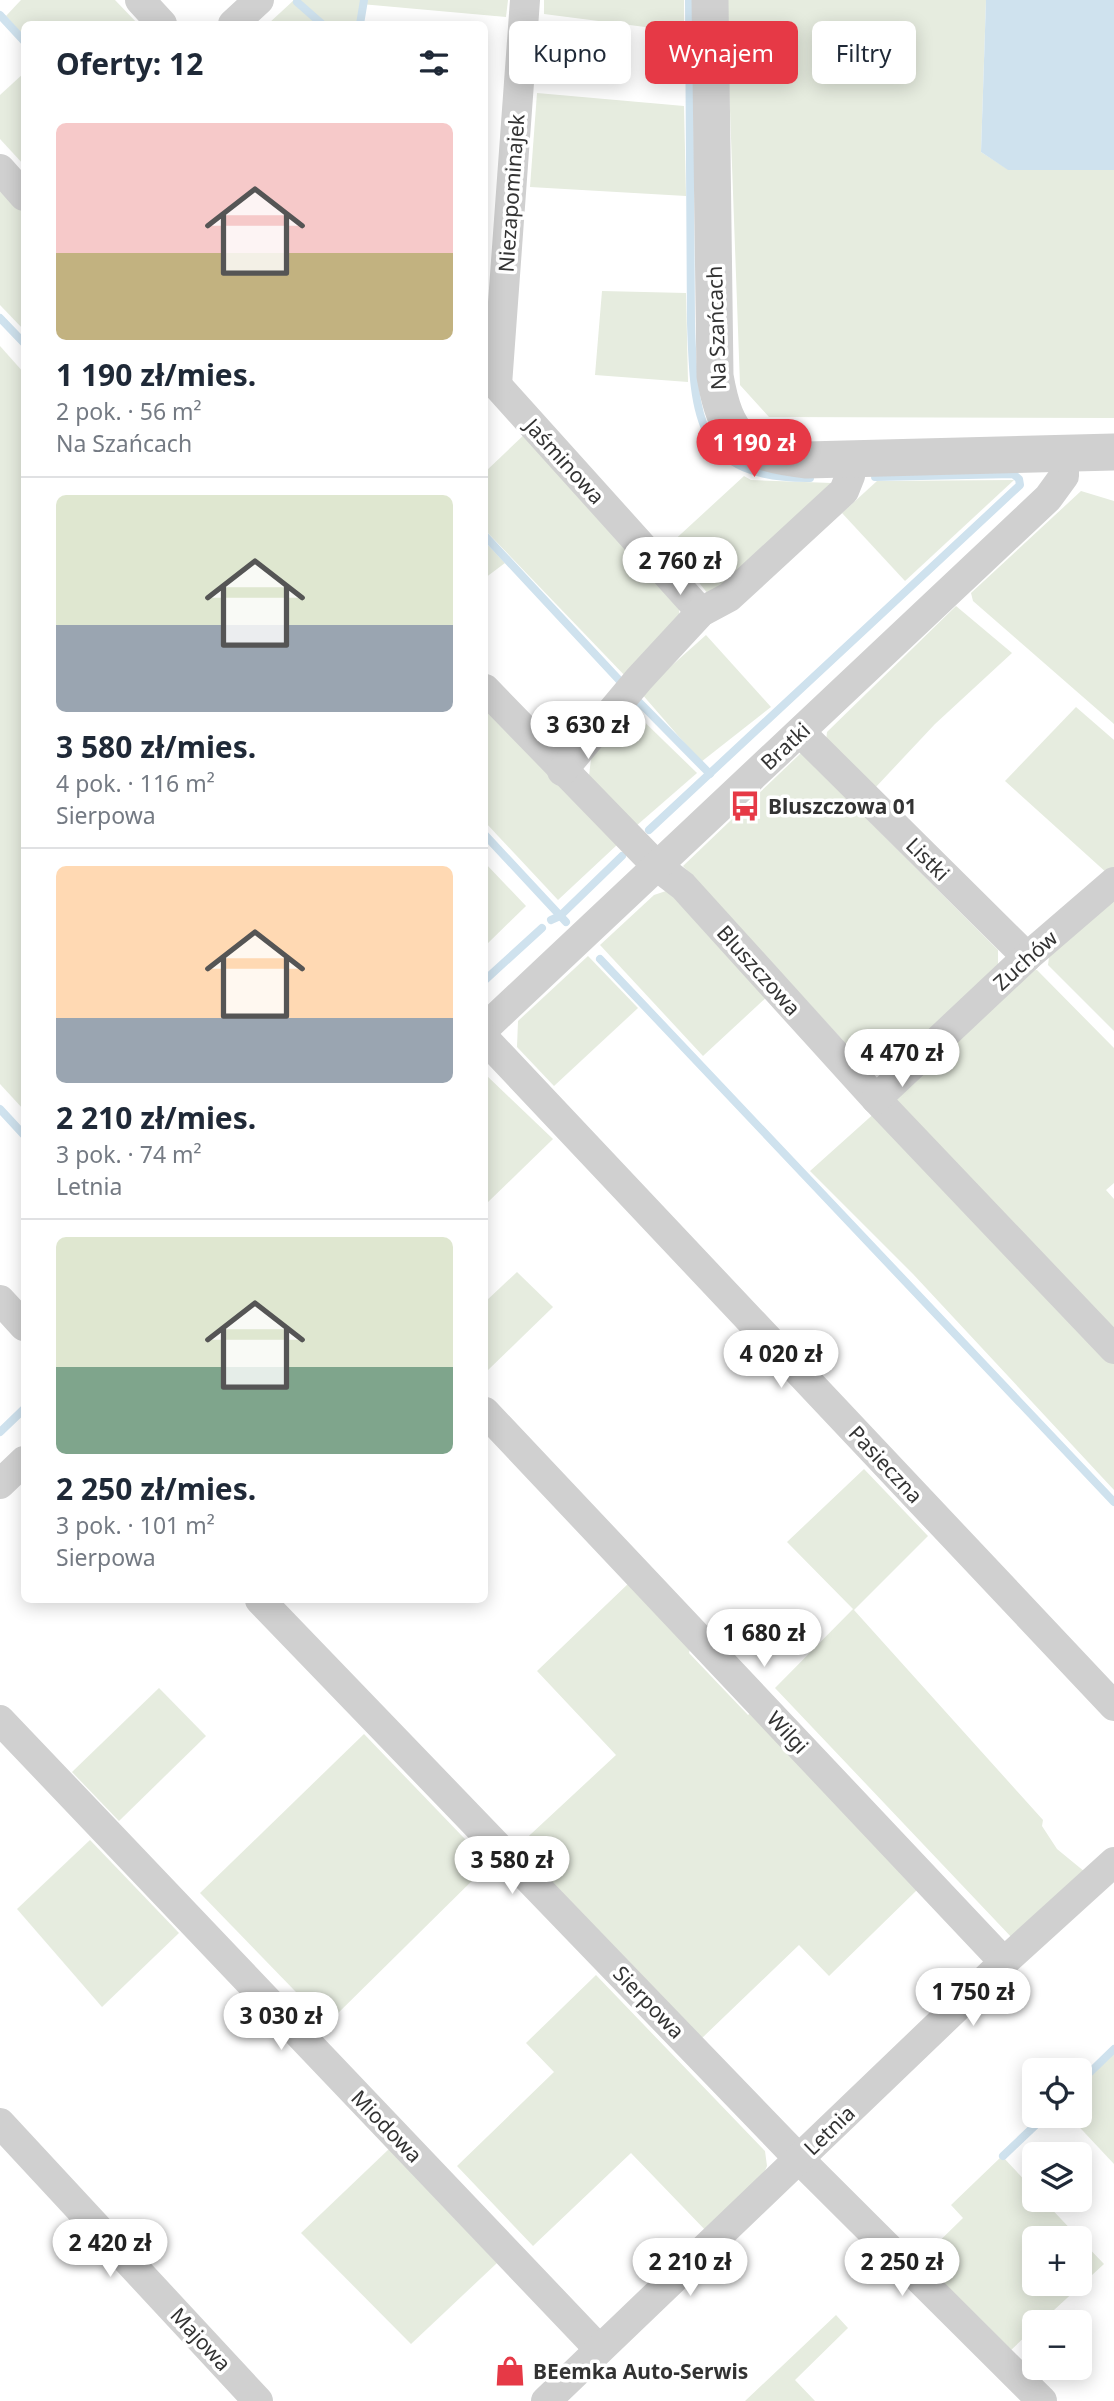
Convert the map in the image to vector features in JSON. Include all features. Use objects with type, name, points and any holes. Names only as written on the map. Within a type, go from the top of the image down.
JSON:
[{"type":"street","points":[[140,0],[159,21]]},
{"type":"street","points":[[236,21],[259,0]]},
{"type":"street","name":"Niezapominajek","points":[[491,379],[525,0]]},
{"type":"street","name":"Na Szańcach","points":[[710,0],[715,376],[721,412],[744,443],[774,456],[807,460],[1114,452]]},
{"type":"street","points":[[0,169],[21,193]]},
{"type":"street","name":"Jaśminowa","points":[[491,379],[701,612]]},
{"type":"street","name":"Bratki","points":[[488,1025],[1048,498],[1064,476],[1064,452]]},
{"type":"street","points":[[562,771],[639,679],[701,612],[729,597],[844,491],[853,458]]},
{"type":"street","name":"Bluszczowa","points":[[488,692],[657,866],[684,886],[876,1098],[1114,1349]]},
{"type":"street","name":"Listki","points":[[800,732],[1027,957]]},
{"type":"street","name":"Zuchów","points":[[876,1098],[1027,957],[1114,882]]},
{"type":"street","name":"Pasieczna","points":[[488,1042],[1114,1706]]},
{"type":"street","points":[[0,1300],[21,1323]]},
{"type":"street","name":"Wilgi","points":[[488,1415],[1004,1962]]},
{"type":"street","points":[[0,1484],[21,1464]]},
{"type":"street","name":"Sierpowa","points":[[263,1603],[799,2159],[1042,2401]]},
{"type":"street","name":"Miodowa","points":[[0,1720],[600,2349]]},
{"type":"street","name":"Letnia","points":[[546,2401],[1004,1962],[1114,1862]]},
{"type":"street","name":"Majowa","points":[[0,2123],[258,2401]]},
{"type":"shaded area","points":[[21,0],[115,0],[135,21],[21,21],[21,33],[6,16]]},
{"type":"shaded area","points":[[294,0],[508,0],[506,17],[361,4],[358,21],[271,21]]},
{"type":"shaded area","points":[[544,0],[684,0],[684,21],[645,21],[645,27],[631,25],[631,21],[598,21],[544,14]]},
{"type":"shaded area","points":[[726,0],[986,0],[981,152],[1009,170],[1114,170],[1114,418],[769,417],[740,385],[729,84],[798,84],[798,21],[727,21]]},
{"type":"shaded area","points":[[21,76],[21,162],[0,139],[0,95]]},
{"type":"shaded area","points":[[537,93],[684,106],[686,196],[530,187]]},
{"type":"shaded area","points":[[0,181],[21,204],[21,327],[0,305]]},
{"type":"shaded area","points":[[602,291],[686,293],[688,382],[595,375]]},
{"type":"shaded area","points":[[0,346],[21,370],[21,1107],[0,1084]]},
{"type":"shaded area","points":[[527,432],[678,597],[680,621],[627,678],[488,533],[488,469]]},
{"type":"shaded area","points":[[744,476],[751,480],[832,483],[712,599],[669,545]]},
{"type":"shaded area","points":[[1014,480],[905,581],[842,513],[877,481]]},
{"type":"shaded area","points":[[1081,491],[1114,501],[1114,724],[973,601],[971,593]]},
{"type":"shaded area","points":[[488,545],[505,563],[488,576]]},
{"type":"shaded area","points":[[956,606],[1012,653],[935,724],[874,789],[826,741],[827,732]]},
{"type":"shaded area","points":[[706,635],[771,707],[701,762],[641,693]]},
{"type":"shaded area","points":[[488,705],[618,844],[558,900],[488,825]]},
{"type":"shaded area","points":[[1076,707],[1114,740],[1114,869],[1108,874],[1005,781]]},
{"type":"shaded area","points":[[630,708],[697,773],[636,826],[589,776],[592,751]]},
{"type":"shaded area","points":[[801,753],[998,950],[998,978],[899,1064],[871,1071],[683,866]]},
{"type":"shaded area","points":[[488,866],[526,906],[488,943]]},
{"type":"shaded area","points":[[666,891],[678,896],[770,994],[703,1056],[600,945],[654,895]]},
{"type":"shaded area","points":[[1114,893],[1114,1031],[1048,965],[1050,949]]},
{"type":"shaded area","points":[[588,956],[638,1008],[554,1086],[517,1047],[518,1021]]},
{"type":"shaded area","points":[[1037,970],[1114,1048],[1114,1183],[1106,1190],[1114,1199],[1114,1336],[893,1098],[1026,971]]},
{"type":"shaded area","points":[[488,1077],[553,1139],[488,1202]]},
{"type":"shaded area","points":[[878,1110],[1114,1361],[1114,1490],[913,1274],[810,1171]]},
{"type":"shaded area","points":[[517,1272],[553,1307],[488,1370],[488,1299]]},
{"type":"shaded area","points":[[864,1469],[928,1536],[854,1610],[1043,1820],[1042,1826],[1057,1849],[1085,1872],[1014,1940],[775,1688],[853,1609],[787,1542]]},
{"type":"shaded area","points":[[630,1582],[691,1645],[689,1653],[748,1715],[755,1709],[917,1890],[829,1976],[799,1945],[701,2039],[517,1847],[616,1755],[537,1671]]},
{"type":"shaded area","points":[[159,1688],[206,1736],[119,1821],[72,1772]]},
{"type":"shaded area","points":[[364,1734],[489,1864],[327,2024],[200,1893]]},
{"type":"shaded area","points":[[90,1840],[179,1933],[102,2007],[17,1909]]},
{"type":"shaded area","points":[[596,1975],[765,2151],[767,2166],[763,2175],[708,2233],[631,2153],[533,2246],[457,2166],[554,2072],[526,2043]]},
{"type":"shaded area","points":[[1112,2049],[1114,2164],[1080,2128],[1092,2128],[1092,2068]]},
{"type":"shaded area","points":[[389,2149],[497,2263],[411,2344],[301,2233]]},
{"type":"shaded area","points":[[1002,2156],[1022,2177],[1022,2212],[1054,2212],[1068,2226],[1022,2226],[1022,2296],[1069,2296],[1054,2310],[1022,2310],[1022,2340],[1008,2353],[919,2261],[963,2218],[951,2205]]},
{"type":"shaded area","points":[[1092,2252],[1104,2264],[1092,2275]]},
{"type":"shaded area","points":[[836,2315],[848,2328],[795,2380],[815,2401],[745,2401]]},
{"type":"water","points":[[986,0],[1114,0],[1114,170],[1008,170],[981,152]]},
{"type":"waterway","points":[[360,21],[364,0]]},
{"type":"waterway","points":[[689,0],[691,323],[692,357],[700,414],[709,436],[723,454],[744,467],[772,475],[810,478]]},
{"type":"waterway","points":[[297,2],[319,21]]},
{"type":"waterway","points":[[0,15],[21,38]]},
{"type":"waterway","points":[[0,318],[21,340]]},
{"type":"waterway","points":[[649,830],[1020,485],[1019,479],[1013,474],[875,477]]},
{"type":"waterway","points":[[488,539],[620,681]]},
{"type":"waterway","points":[[637,700],[710,774]]},
{"type":"waterway","points":[[488,838],[566,922]]},
{"type":"waterway","points":[[551,920],[560,916],[622,856]]},
{"type":"waterway","points":[[488,977],[542,928]]},
{"type":"waterway","points":[[600,959],[1114,1502]]},
{"type":"waterway","points":[[0,1109],[21,1132]]},
{"type":"waterway","points":[[0,1432],[21,1412]]},
{"type":"waterway","points":[[1092,2070],[1114,2049]]},
{"type":"waterway","points":[[1003,2156],[1032,2128]]},
{"type":"place","name":"Bluszczowa 01","points":[[745,806]]},
{"type":"place","name":"BEemka Auto-Serwis","points":[[510,2371]]}]
